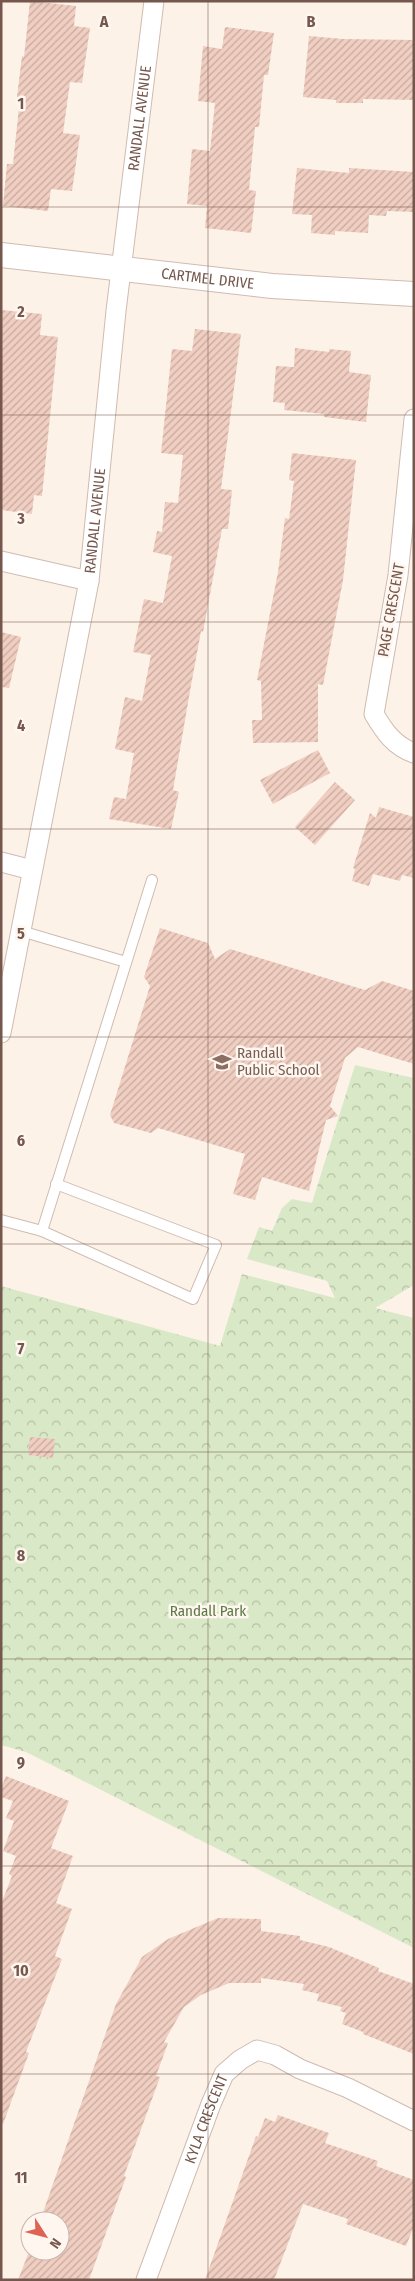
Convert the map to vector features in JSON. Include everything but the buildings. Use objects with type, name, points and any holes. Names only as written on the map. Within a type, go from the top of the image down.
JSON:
[{"type":"street","name":"RANDALL AVENUE","points":[[1,1034],[89,581],[121,270],[154,1]]},
{"type":"street","name":"CARTMEL DRIVE","points":[[1,255],[121,270],[326,290],[414,294]]},
{"type":"street","name":"PAGE CRESCENT","points":[[414,419],[398,576],[374,714],[384,730],[401,748],[414,752]]},
{"type":"street","points":[[1,561],[89,581]]},
{"type":"street","points":[[1,862],[32,870]]},
{"type":"street","name":"KYLA CRESCENT","points":[[146,2280],[210,2104],[224,2074],[240,2060],[256,2050],[275,2054],[300,2069],[348,2088],[414,2121]]},
{"type":"lane","points":[[42,1231],[152,880]]},
{"type":"lane","points":[[21,931],[126,962]]},
{"type":"lane","points":[[1,1220],[42,1231],[194,1299],[216,1245],[56,1184]]},
{"type":"green space","name":"Randall Park","points":[[355,1065],[414,1078],[414,1285],[375,1308],[414,1318],[414,1948],[26,1752],[1,1745],[1,1286],[220,1346],[242,1274],[335,1298],[327,1281],[247,1259],[259,1227],[272,1231],[282,1208],[292,1199],[312,1203]]},
{"type":"place","name":"Randall Public School","points":[[222,1062]]}]
